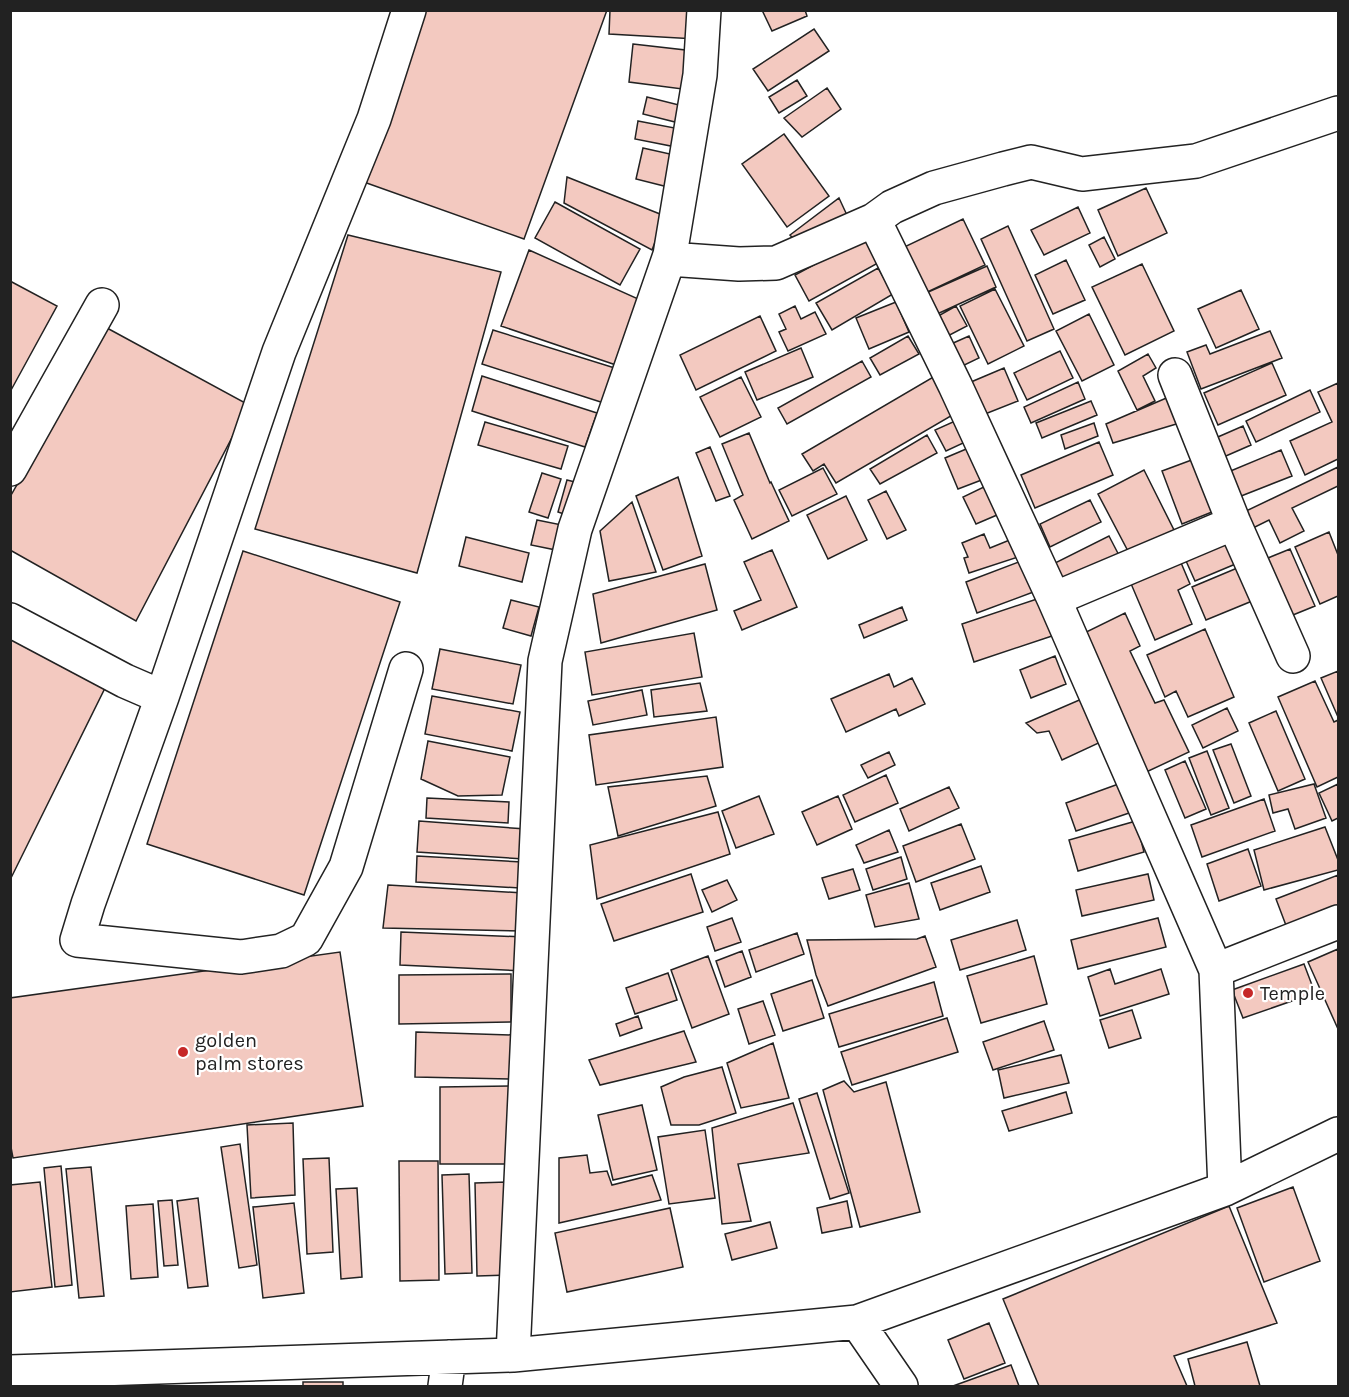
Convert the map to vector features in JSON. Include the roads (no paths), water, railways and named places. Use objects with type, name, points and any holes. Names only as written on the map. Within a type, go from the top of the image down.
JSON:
[{"type":"street","points":[[406,669],[346,867],[306,939],[281,951],[241,957],[78,940],[88,904],[162,697],[279,352],[374,118],[410,10]]},
{"type":"street","points":[[513,1355],[545,661],[575,529],[669,259],[700,75],[704,10]]},
{"type":"street","points":[[669,259],[739,264],[776,263],[874,220],[892,207],[934,188],[1003,169],[1032,162],[1082,174],[1196,161],[1338,113]]},
{"type":"street","points":[[874,220],[955,385],[1054,599],[1215,970],[1225,1189]]},
{"type":"street","points":[[10,469],[102,305]]},
{"type":"street","points":[[1175,375],[1234,523],[1293,656]]},
{"type":"street","points":[[1054,599],[1234,523]]},
{"type":"street","points":[[10,620],[125,681],[162,697]]},
{"type":"street","points":[[1215,970],[1338,922]]},
{"type":"street","points":[[10,1372],[447,1372],[513,1355],[857,1322],[1225,1189],[1338,1134]]},
{"type":"street","points":[[857,1322],[901,1386]]},
{"type":"place","name":"Temple","points":[[1248,993]]},
{"type":"place","name":"golden palm stores","points":[[183,1052]]}]
